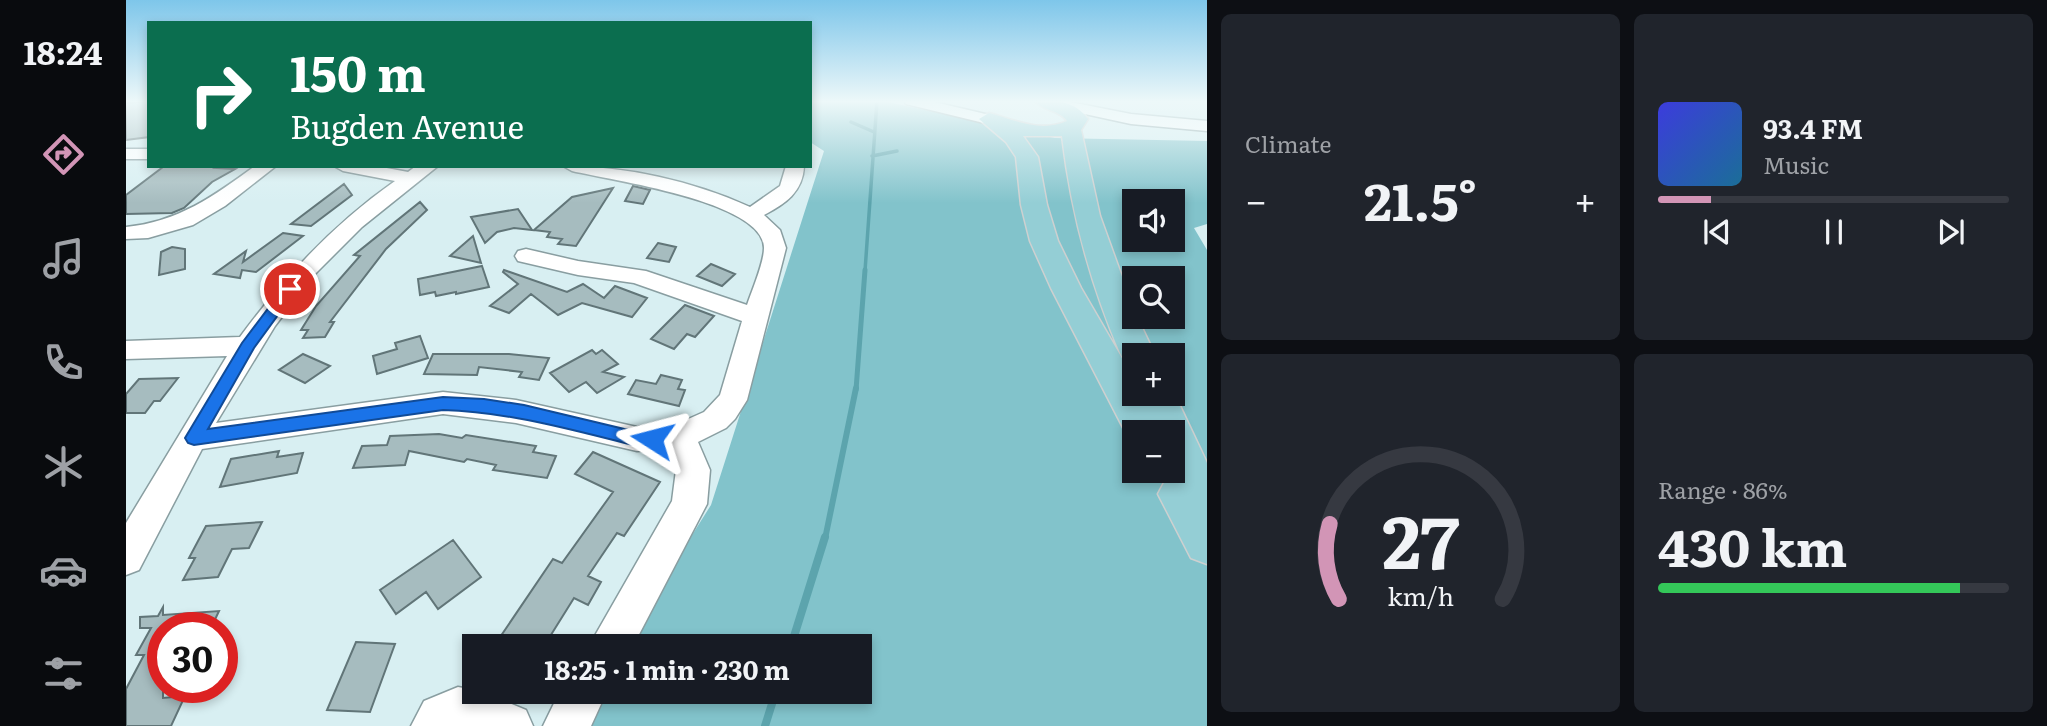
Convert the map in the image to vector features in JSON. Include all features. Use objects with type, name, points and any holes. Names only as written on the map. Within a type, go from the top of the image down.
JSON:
[{"type":"main road","points":[[1010,135],[1020,144],[1027,157],[1034,205],[1044,241],[1066,288],[1138,420]]},
{"type":"main road","points":[[1073,135],[1078,183],[1104,275],[1133,343]]},
{"type":"main road","points":[[1162,406],[1207,511]]},
{"type":"main road","points":[[1174,483],[1207,543]]},
{"type":"street","points":[[126,154],[147,154]]},
{"type":"street","points":[[126,233],[163,229],[198,216],[264,168]]},
{"type":"street","points":[[369,168],[420,172]]},
{"type":"street","points":[[194,438],[443,403],[484,405],[524,412],[637,439],[680,436],[717,418],[732,400],[776,239],[771,230],[750,215],[694,192],[623,172],[589,168]]},
{"type":"street","points":[[750,215],[791,189],[796,180],[795,168]]},
{"type":"street","points":[[126,558],[248,346],[290,289],[331,244],[371,208],[420,172]]},
{"type":"street","points":[[526,257],[578,268],[638,276],[756,317]]},
{"type":"street","points":[[126,350],[248,346]]},
{"type":"street","points":[[617,634],[689,504],[693,470],[680,436]]},
{"type":"street","points":[[566,726],[578,704]]},
{"type":"street","points":[[434,726],[436,721],[449,711],[464,709],[510,726]]},
{"type":"shaded area","points":[[812,135],[1040,135],[1055,138],[1207,141],[1207,224],[1194,228],[1207,250],[1207,726],[571,726],[585,704],[872,704],[872,634],[630,634],[711,505],[824,151],[812,143]]},
{"type":"building","points":[[126,135],[147,135],[147,137],[126,140]]},
{"type":"building","points":[[162,168],[235,169],[212,182],[184,208],[172,213],[126,214],[126,195]]},
{"type":"building","points":[[344,184],[352,195],[311,226],[291,224]]},
{"type":"building","points":[[633,186],[650,190],[643,204],[625,201]]},
{"type":"building","points":[[613,188],[576,246],[558,244],[562,239],[547,237],[550,232],[534,230],[572,197]]},
{"type":"building","points":[[420,202],[427,210],[386,249],[330,322],[334,322],[325,337],[303,338],[308,330],[301,330],[316,306],[360,256],[354,255]]},
{"type":"building","points":[[518,209],[532,230],[514,228],[497,232],[485,243],[471,217]]},
{"type":"building","points":[[283,233],[303,236],[256,272],[242,270],[240,278],[214,274],[246,251],[243,262]]},
{"type":"building","points":[[473,236],[481,263],[450,256]]},
{"type":"building","points":[[658,243],[676,247],[669,262],[647,258]]},
{"type":"building","points":[[172,247],[185,249],[185,269],[159,275],[161,252]]},
{"type":"building","points":[[711,264],[735,274],[722,286],[697,276]]},
{"type":"building","points":[[482,266],[489,287],[456,294],[436,296],[435,292],[420,295],[418,279]]},
{"type":"building","points":[[504,270],[567,292],[583,284],[604,298],[615,286],[647,298],[632,317],[582,303],[558,315],[531,294],[509,313],[490,306],[518,284],[503,272]]},
{"type":"building","points":[[685,305],[714,316],[695,337],[687,334],[674,349],[651,339]]},
{"type":"building","points":[[420,336],[428,358],[377,374],[373,356],[397,349],[395,343]]},
{"type":"building","points":[[592,350],[596,354],[602,350],[618,364],[603,372],[624,377],[597,393],[586,382],[569,392],[550,373]]},
{"type":"building","points":[[303,354],[330,366],[305,383],[279,370]]},
{"type":"building","points":[[433,354],[509,354],[549,358],[539,380],[519,377],[522,372],[479,367],[477,375],[424,374]]},
{"type":"building","points":[[661,375],[682,380],[678,389],[685,390],[679,406],[628,394],[636,380],[656,384]]},
{"type":"building","points":[[178,378],[160,401],[154,401],[145,413],[126,413],[126,394],[139,379]]},
{"type":"building","points":[[439,434],[462,438],[466,435],[536,446],[533,452],[556,456],[547,478],[493,470],[496,465],[467,459],[464,462],[409,451],[405,465],[353,468],[362,446],[387,445],[390,436]]},
{"type":"building","points":[[279,451],[277,457],[303,453],[297,473],[220,487],[231,459]]},
{"type":"building","points":[[593,452],[660,482],[624,536],[617,533],[588,576],[601,582],[588,605],[574,598],[552,634],[502,634],[553,559],[562,563],[613,492],[575,474]]},
{"type":"building","points":[[262,522],[249,548],[232,549],[218,577],[183,580],[195,558],[189,558],[206,526]]},
{"type":"building","points":[[453,540],[481,577],[438,609],[426,592],[396,614],[380,590]]},
{"type":"building","points":[[140,617],[147,617],[147,628],[140,628]]},
{"type":"building","points":[[147,635],[147,703],[182,703],[171,726],[126,726],[126,689],[144,655],[136,655]]},
{"type":"building","points":[[356,642],[395,644],[370,712],[327,710]]},
{"type":"waterway","points":[[873,156],[875,135]]},
{"type":"waterway","points":[[873,156],[897,151]]},
{"type":"waterway","points":[[865,271],[873,156]]},
{"type":"waterway","points":[[856,390],[865,270]]},
{"type":"waterway","points":[[825,539],[856,388]]},
{"type":"waterway","points":[[795,634],[825,537]]},
{"type":"waterway","points":[[765,726],[772,704]]},
{"type":"route","points":[[290,289],[248,346],[194,438],[443,403],[484,405],[637,439],[652,439]]}]
